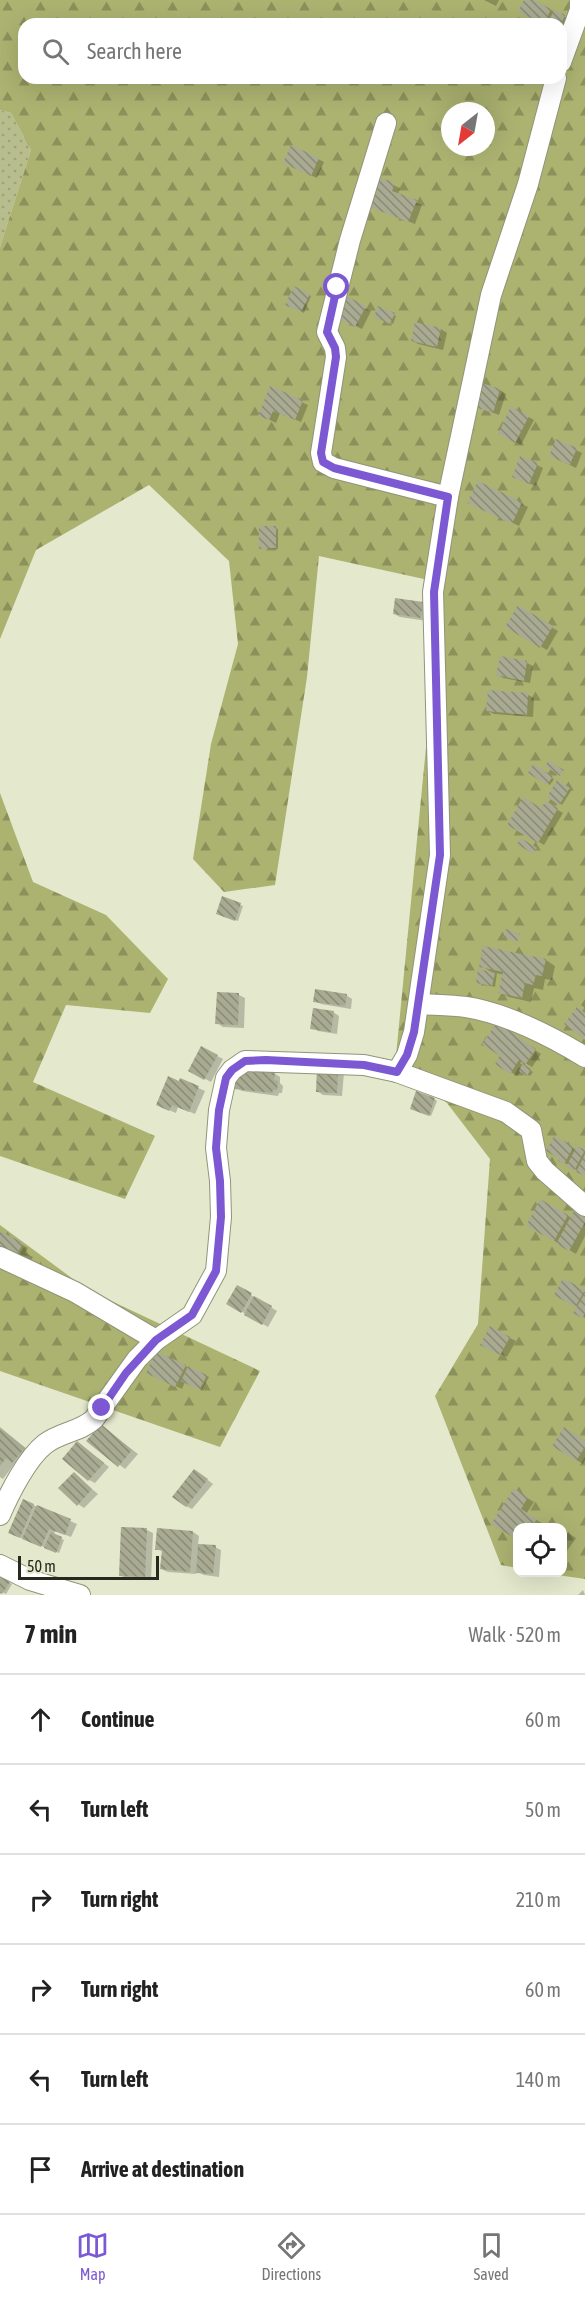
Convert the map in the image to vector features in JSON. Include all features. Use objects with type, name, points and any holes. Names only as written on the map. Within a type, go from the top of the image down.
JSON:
[{"type":"street","points":[[567,46],[580,10],[580,0]]},
{"type":"street","points":[[397,1072],[407,1055],[419,1004],[440,855],[434,592],[448,497],[491,295],[528,184],[554,84]]},
{"type":"street","points":[[386,123],[350,240],[327,332],[335,348],[336,357],[321,453],[323,462],[334,468],[448,497]]},
{"type":"street","points":[[419,1004],[465,1007],[496,1014],[585,1057]]},
{"type":"street","points":[[0,1515],[23,1472],[44,1444],[87,1426],[94,1419],[126,1373],[156,1340],[192,1315],[216,1271],[221,1217],[216,1148],[219,1110],[226,1078],[232,1070],[245,1061],[364,1065],[397,1072],[506,1112],[531,1130],[537,1161],[545,1171],[585,1206]]},
{"type":"street","points":[[0,1257],[75,1292],[156,1340]]},
{"type":"street","points":[[0,1565],[30,1580],[80,1595]]},
{"type":"green space","points":[[0,0],[585,0],[585,1579],[567,1576],[567,1523],[513,1523],[513,1567],[501,1565],[435,1396],[478,1324],[490,1159],[447,1103],[395,1066],[442,583],[319,556],[307,677],[275,885],[224,892],[193,859],[211,744],[238,644],[229,561],[149,485],[36,550],[0,639],[0,247],[31,150],[11,113],[0,110]]},
{"type":"green space","points":[[0,110],[11,113],[31,150],[0,247]]},
{"type":"green space","points":[[0,793],[33,882],[106,915],[168,979],[150,1013],[66,1005],[33,1082],[155,1136],[125,1199],[0,1156]]},
{"type":"green space","points":[[0,1225],[88,1290],[260,1371],[220,1447],[0,1371]]},
{"type":"building","points":[[524,0],[534,0],[551,9],[547,18],[531,18],[518,12]]},
{"type":"building","points":[[554,10],[565,15],[564,18],[550,18]]},
{"type":"building","points":[[291,145],[319,158],[311,176],[283,163]]},
{"type":"building","points":[[376,176],[395,183],[392,191],[417,200],[408,222],[365,205]]},
{"type":"building","points":[[294,286],[310,294],[301,312],[285,305]]},
{"type":"building","points":[[344,295],[366,306],[355,327],[333,316]]},
{"type":"building","points":[[378,306],[395,313],[390,324],[374,317]]},
{"type":"building","points":[[415,322],[441,328],[437,347],[411,341]]},
{"type":"building","points":[[479,382],[500,389],[493,413],[472,406]]},
{"type":"building","points":[[270,386],[303,400],[295,420],[273,411],[269,420],[258,416]]},
{"type":"building","points":[[511,406],[529,416],[515,443],[498,434]]},
{"type":"building","points":[[556,439],[577,448],[570,465],[549,456]]},
{"type":"building","points":[[520,456],[538,463],[529,484],[512,477]]},
{"type":"building","points":[[478,481],[522,502],[512,524],[467,503]]},
{"type":"building","points":[[259,526],[276,526],[276,548],[259,549]]},
{"type":"building","points":[[395,598],[423,602],[421,618],[393,614]]},
{"type":"building","points":[[518,605],[553,626],[540,648],[505,627]]},
{"type":"building","points":[[500,656],[527,661],[524,681],[496,675]]},
{"type":"building","points":[[488,690],[528,693],[527,715],[486,711]]},
{"type":"building","points":[[548,761],[564,770],[560,776],[545,766]]},
{"type":"building","points":[[533,764],[553,776],[547,785],[528,773]]},
{"type":"building","points":[[557,780],[570,788],[559,805],[547,797]]},
{"type":"building","points":[[523,797],[541,808],[546,801],[558,808],[538,843],[507,825]]},
{"type":"building","points":[[521,838],[537,848],[533,854],[517,844]]},
{"type":"building","points":[[222,896],[241,903],[235,921],[216,914]]},
{"type":"building","points":[[506,929],[520,934],[517,942],[503,937]]},
{"type":"building","points":[[483,946],[546,959],[542,976],[536,975],[533,985],[525,983],[522,998],[498,993],[503,972],[479,967]]},
{"type":"building","points":[[478,969],[495,973],[492,986],[476,983]]},
{"type":"building","points":[[315,989],[347,994],[345,1006],[313,1002]]},
{"type":"building","points":[[217,992],[239,993],[238,1025],[215,1024]]},
{"type":"building","points":[[577,1007],[585,1013],[585,1040],[564,1024]]},
{"type":"building","points":[[313,1008],[334,1011],[331,1032],[310,1029]]},
{"type":"building","points":[[497,1022],[536,1049],[525,1065],[531,1069],[527,1076],[519,1071],[523,1063],[519,1060],[510,1074],[495,1064],[500,1056],[482,1044]]},
{"type":"building","points":[[201,1046],[218,1055],[204,1080],[188,1071]]},
{"type":"building","points":[[317,1066],[338,1068],[337,1093],[316,1092]]},
{"type":"building","points":[[236,1068],[275,1072],[274,1080],[278,1081],[277,1090],[273,1090],[272,1093],[234,1089]]},
{"type":"building","points":[[168,1076],[199,1086],[189,1112],[172,1105],[169,1111],[156,1105]]},
{"type":"building","points":[[416,1091],[435,1098],[429,1116],[410,1109]]},
{"type":"building","points":[[554,1136],[574,1146],[564,1164],[546,1151]]},
{"type":"building","points":[[577,1146],[585,1150],[574,1171],[566,1167]]},
{"type":"building","points":[[585,1154],[585,1176],[576,1172]]},
{"type":"building","points":[[540,1199],[568,1215],[554,1241],[526,1226]]},
{"type":"building","points":[[575,1209],[585,1214],[585,1222],[569,1251],[556,1244]]},
{"type":"building","points":[[0,1231],[23,1243],[15,1258],[0,1250]]},
{"type":"building","points":[[563,1278],[585,1290],[575,1307],[554,1295]]},
{"type":"building","points":[[237,1285],[252,1293],[241,1313],[226,1304]]},
{"type":"building","points":[[585,1293],[585,1314],[582,1318],[573,1313]]},
{"type":"building","points":[[254,1296],[272,1306],[262,1325],[244,1315]]},
{"type":"building","points":[[490,1326],[510,1337],[500,1355],[480,1345]]},
{"type":"building","points":[[156,1351],[186,1365],[175,1387],[146,1373]]},
{"type":"building","points":[[188,1366],[207,1375],[199,1390],[181,1381]]},
{"type":"building","points":[[101,1424],[132,1450],[118,1467],[86,1441]]},
{"type":"building","points":[[564,1427],[585,1441],[585,1447],[576,1461],[552,1446]]},
{"type":"building","points":[[0,1428],[25,1448],[12,1463],[6,1458],[0,1466]]},
{"type":"building","points":[[77,1441],[104,1463],[88,1481],[62,1459]]},
{"type":"building","points":[[194,1469],[208,1479],[186,1507],[172,1497]]},
{"type":"building","points":[[74,1472],[92,1489],[77,1506],[58,1488]]},
{"type":"building","points":[[514,1488],[528,1497],[521,1509],[537,1519],[534,1523],[513,1523],[513,1537],[491,1524]]},
{"type":"building","points":[[23,1499],[34,1504],[20,1538],[8,1533]]},
{"type":"building","points":[[37,1505],[71,1519],[65,1535],[49,1529],[41,1547],[22,1539]]},
{"type":"building","points":[[121,1527],[147,1528],[145,1577],[119,1576]]},
{"type":"building","points":[[157,1528],[193,1531],[190,1572],[160,1569],[162,1550],[155,1550]]},
{"type":"building","points":[[51,1532],[62,1537],[56,1553],[44,1548]]},
{"type":"building","points":[[198,1544],[216,1545],[213,1574],[196,1573]]},
{"type":"building","points":[[0,1575],[10,1582],[2,1594],[0,1593]]},
{"type":"route","points":[[102,1408],[137,1359],[156,1340],[192,1315],[216,1271],[221,1217],[216,1148],[219,1110],[223,1087],[232,1070],[245,1061],[266,1060],[364,1065],[397,1072],[407,1055],[414,1032],[440,855],[434,592],[448,497],[334,468],[323,462],[321,453],[336,357],[335,348],[327,332],[337,287]]}]
